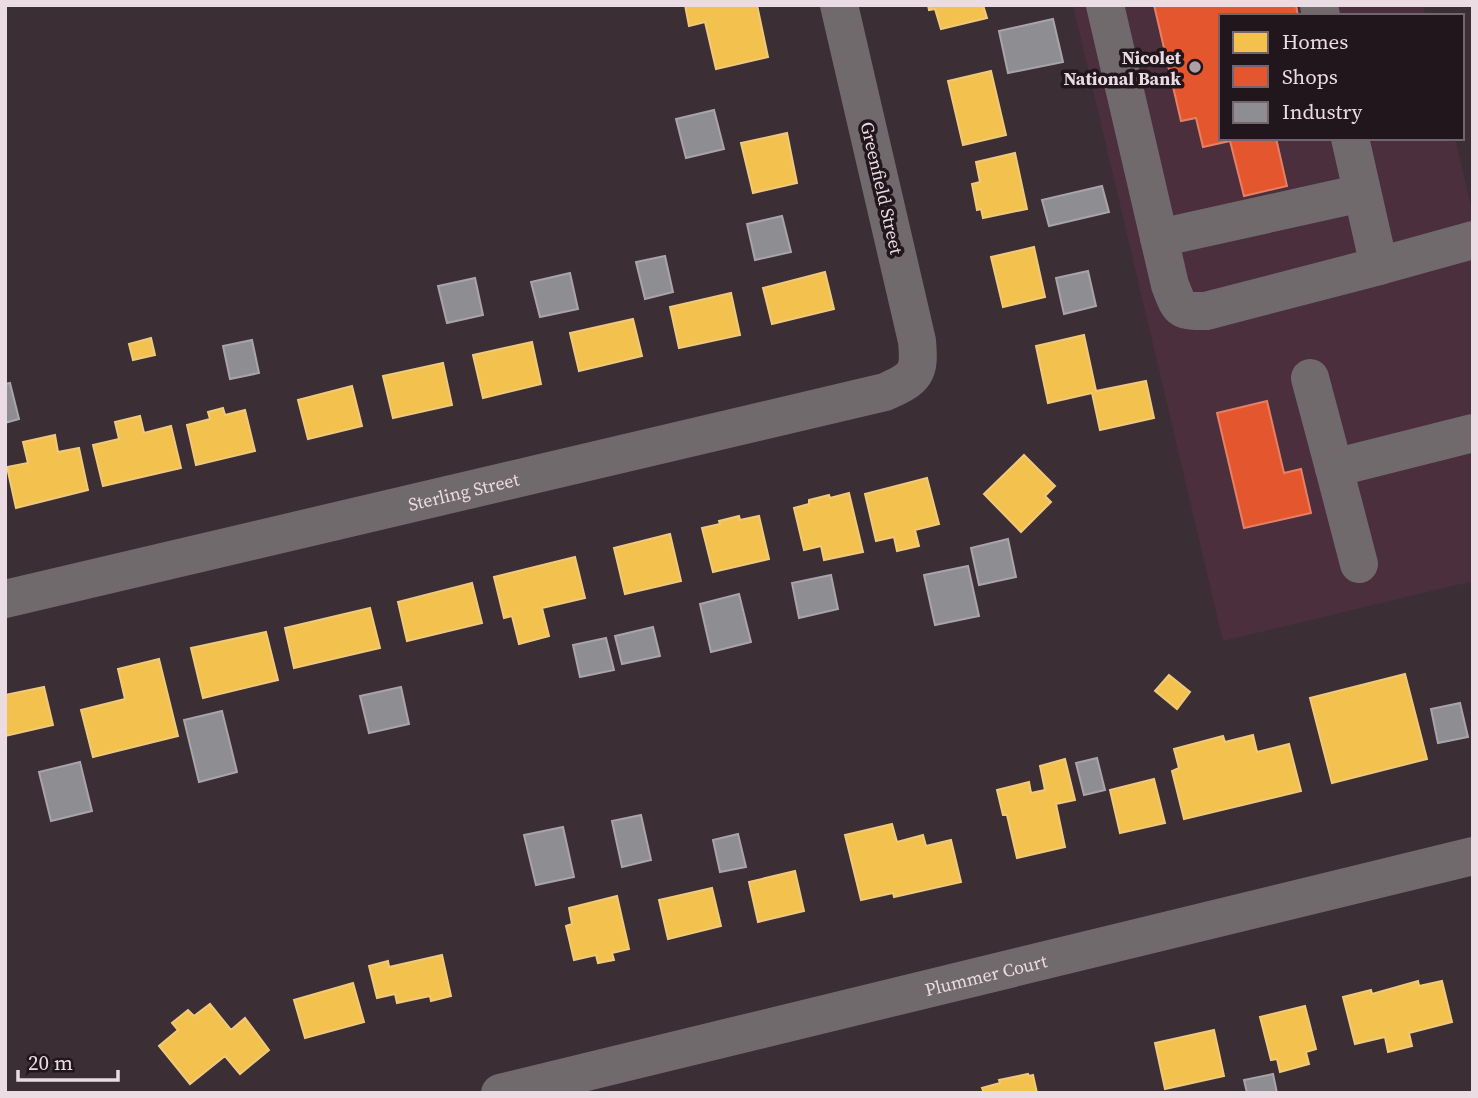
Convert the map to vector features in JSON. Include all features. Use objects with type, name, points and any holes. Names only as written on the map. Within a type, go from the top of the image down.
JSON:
[{"type":"street","name":"Greenfield Street","points":[[839,5],[917,341],[919,359],[916,372]]},
{"type":"street","points":[[1105,5],[1170,285],[1178,305],[1185,311],[1206,311],[1473,240]]},
{"type":"street","points":[[1350,140],[1379,266]]},
{"type":"street","points":[[1159,238],[1362,193]]},
{"type":"street","name":"Sterling Street","points":[[5,599],[885,392],[904,383],[916,372]]},
{"type":"street","points":[[1310,378],[1359,564]]},
{"type":"street","points":[[1334,468],[1473,433]]},
{"type":"street","name":"Plummer Court","points":[[500,1093],[1473,856]]},
{"type":"shaded area","points":[[1073,5],[1423,5],[1425,14],[1219,14],[1219,140],[1455,140],[1473,215],[1473,581],[1223,641]]},
{"type":"building: Homes","points":[[685,5],[757,5],[768,57],[716,69],[705,22],[689,26]]},
{"type":"building: Homes","points":[[928,5],[983,5],[987,18],[941,29],[935,9],[929,10]]},
{"type":"building: Homes","points":[[991,71],[1006,135],[963,145],[948,81]]},
{"type":"building: Homes","points":[[787,133],[797,183],[753,193],[741,143]]},
{"type":"building: Homes","points":[[1015,153],[1027,209],[983,218],[981,209],[977,210],[972,184],[980,182],[976,162]]},
{"type":"building: Homes","points":[[1034,247],[1045,297],[1003,307],[991,257]]},
{"type":"building: Homes","points":[[825,272],[834,309],[772,324],[763,288]]},
{"type":"building: Homes","points":[[731,293],[740,335],[679,348],[670,307]]},
{"type":"building: Homes","points":[[633,319],[642,356],[579,371],[570,333]]},
{"type":"building: Homes","points":[[1084,335],[1096,391],[1146,381],[1154,418],[1100,430],[1092,393],[1048,403],[1036,346]]},
{"type":"building: Homes","points":[[151,338],[155,355],[133,360],[129,344]]},
{"type":"building: Homes","points":[[532,342],[541,384],[483,398],[473,355]]},
{"type":"building: Homes","points":[[443,363],[452,405],[393,418],[383,376]]},
{"type":"building: Homes","points":[[352,386],[362,426],[308,439],[298,400]]},
{"type":"building: Homes","points":[[223,408],[225,415],[245,410],[255,451],[196,465],[187,425],[210,419],[208,412]]},
{"type":"building: Homes","points":[[140,416],[144,433],[171,426],[181,468],[103,486],[93,445],[119,439],[115,422]]},
{"type":"building: Homes","points":[[55,435],[58,452],[79,448],[88,490],[16,508],[7,467],[28,463],[23,442]]},
{"type":"building: Homes","points":[[1024,455],[1055,486],[1045,496],[1051,502],[1021,532],[984,494]]},
{"type":"building: Homes","points":[[927,478],[939,524],[915,530],[919,546],[897,551],[894,537],[876,541],[865,494]]},
{"type":"building: Homes","points":[[849,493],[863,552],[824,560],[821,546],[804,550],[794,508],[809,504],[809,500]]},
{"type":"building: Homes","points":[[739,516],[740,520],[759,516],[769,559],[713,572],[702,528]]},
{"type":"building: Homes","points":[[670,534],[681,581],[625,594],[614,548]]},
{"type":"building: Homes","points":[[575,557],[585,598],[542,608],[549,636],[519,644],[512,616],[504,618],[494,577]]},
{"type":"building: Homes","points":[[472,583],[482,623],[407,641],[398,602]]},
{"type":"building: Homes","points":[[370,608],[380,648],[294,668],[285,628]]},
{"type":"building: Homes","points":[[266,632],[278,680],[203,698],[191,648]]},
{"type":"building: Homes","points":[[159,659],[178,736],[93,757],[81,710],[125,699],[118,669]]},
{"type":"building: Homes","points":[[1405,674],[1427,759],[1332,783],[1310,698]]},
{"type":"building: Homes","points":[[1169,675],[1190,692],[1177,709],[1155,691]]},
{"type":"building: Homes","points":[[44,687],[53,725],[5,736],[5,695]]},
{"type":"building: Homes","points":[[1253,735],[1257,752],[1289,744],[1301,791],[1184,819],[1172,771],[1179,768],[1174,749],[1223,736],[1225,742]]},
{"type":"building: Homes","points":[[1065,759],[1075,800],[1056,804],[1065,847],[1017,858],[1007,815],[1003,815],[997,790],[1029,782],[1031,793],[1045,790],[1040,766]]},
{"type":"building: Homes","points":[[1154,779],[1165,823],[1120,833],[1110,790]]},
{"type":"building: Homes","points":[[892,824],[897,842],[923,835],[926,846],[951,840],[961,882],[894,897],[893,893],[861,900],[845,835]]},
{"type":"building: Homes","points":[[795,871],[804,911],[758,922],[749,882]]},
{"type":"building: Homes","points":[[712,888],[721,926],[668,939],[659,900]]},
{"type":"building: Homes","points":[[617,896],[629,949],[612,953],[614,960],[598,963],[596,955],[574,960],[566,926],[572,924],[569,908]]},
{"type":"building: Homes","points":[[442,955],[451,996],[431,1001],[430,996],[397,1003],[395,994],[377,998],[369,966],[388,961],[389,967]]},
{"type":"building: Homes","points":[[1418,981],[1419,986],[1442,981],[1452,1022],[1409,1033],[1412,1046],[1388,1052],[1385,1037],[1355,1044],[1343,997],[1371,990],[1372,994]]},
{"type":"building: Homes","points":[[353,983],[364,1022],[305,1038],[294,1000]]},
{"type":"building: Homes","points":[[210,1004],[231,1030],[245,1018],[269,1050],[240,1074],[225,1056],[190,1084],[159,1046],[178,1030],[172,1023],[188,1010],[194,1016]]},
{"type":"building: Homes","points":[[1305,1006],[1316,1049],[1306,1052],[1309,1064],[1280,1072],[1277,1059],[1271,1060],[1260,1017]]},
{"type":"building: Homes","points":[[1214,1030],[1224,1076],[1165,1089],[1155,1043]]},
{"type":"building: Homes","points":[[1033,1075],[1037,1093],[984,1093],[982,1088],[1000,1083],[999,1080]]},
{"type":"building: Shops","name":"Nicolet National Bank","points":[[1154,5],[1296,5],[1298,14],[1219,14],[1219,140],[1276,140],[1287,186],[1244,196],[1230,141],[1203,147],[1196,118],[1181,121]]},
{"type":"building: Shops","points":[[1267,401],[1284,473],[1301,469],[1311,513],[1244,528],[1217,413]]},
{"type":"building: Industry","points":[[1053,19],[1063,62],[1008,73],[999,31]]},
{"type":"building: Industry","points":[[714,110],[724,149],[686,158],[676,119]]},
{"type":"building: Industry","points":[[1102,186],[1109,212],[1049,226],[1042,200]]},
{"type":"building: Industry","points":[[782,216],[791,252],[755,260],[747,224]]},
{"type":"building: Industry","points":[[665,256],[673,292],[645,299],[636,262]]},
{"type":"building: Industry","points":[[1088,271],[1096,306],[1064,314],[1056,278]]},
{"type":"building: Industry","points":[[570,273],[578,309],[540,317],[531,282]]},
{"type":"building: Industry","points":[[475,278],[483,315],[447,323],[438,286]]},
{"type":"building: Industry","points":[[252,340],[259,373],[230,379],[223,346]]},
{"type":"building: Industry","points":[[10,383],[19,419],[5,423],[5,384]]},
{"type":"building: Industry","points":[[1008,539],[1016,577],[979,585],[971,548]]},
{"type":"building: Industry","points":[[968,566],[979,616],[935,625],[924,575]]},
{"type":"building: Industry","points":[[831,575],[838,609],[799,618],[792,583]]},
{"type":"building: Industry","points":[[739,594],[751,642],[711,652],[700,604]]},
{"type":"building: Industry","points":[[653,627],[660,656],[622,664],[615,636]]},
{"type":"building: Industry","points":[[606,638],[614,670],[580,677],[573,645]]},
{"type":"building: Industry","points":[[401,687],[409,724],[369,733],[360,696]]},
{"type":"building: Industry","points":[[1460,703],[1468,737],[1438,743],[1431,709]]},
{"type":"building: Industry","points":[[222,711],[237,772],[199,782],[184,720]]},
{"type":"building: Industry","points":[[1097,758],[1105,790],[1084,795],[1076,763]]},
{"type":"building: Industry","points":[[80,762],[92,811],[51,821],[39,772]]},
{"type":"building: Industry","points":[[641,815],[651,860],[622,867],[612,821]]},
{"type":"building: Industry","points":[[563,827],[574,877],[536,885],[524,835]]},
{"type":"building: Industry","points":[[738,834],[746,867],[720,872],[713,840]]},
{"type":"building: Industry","points":[[1273,1074],[1277,1093],[1247,1093],[1244,1080]]},
{"type":"place","name":"Nicolet National Bank","points":[[1195,67]]}]
